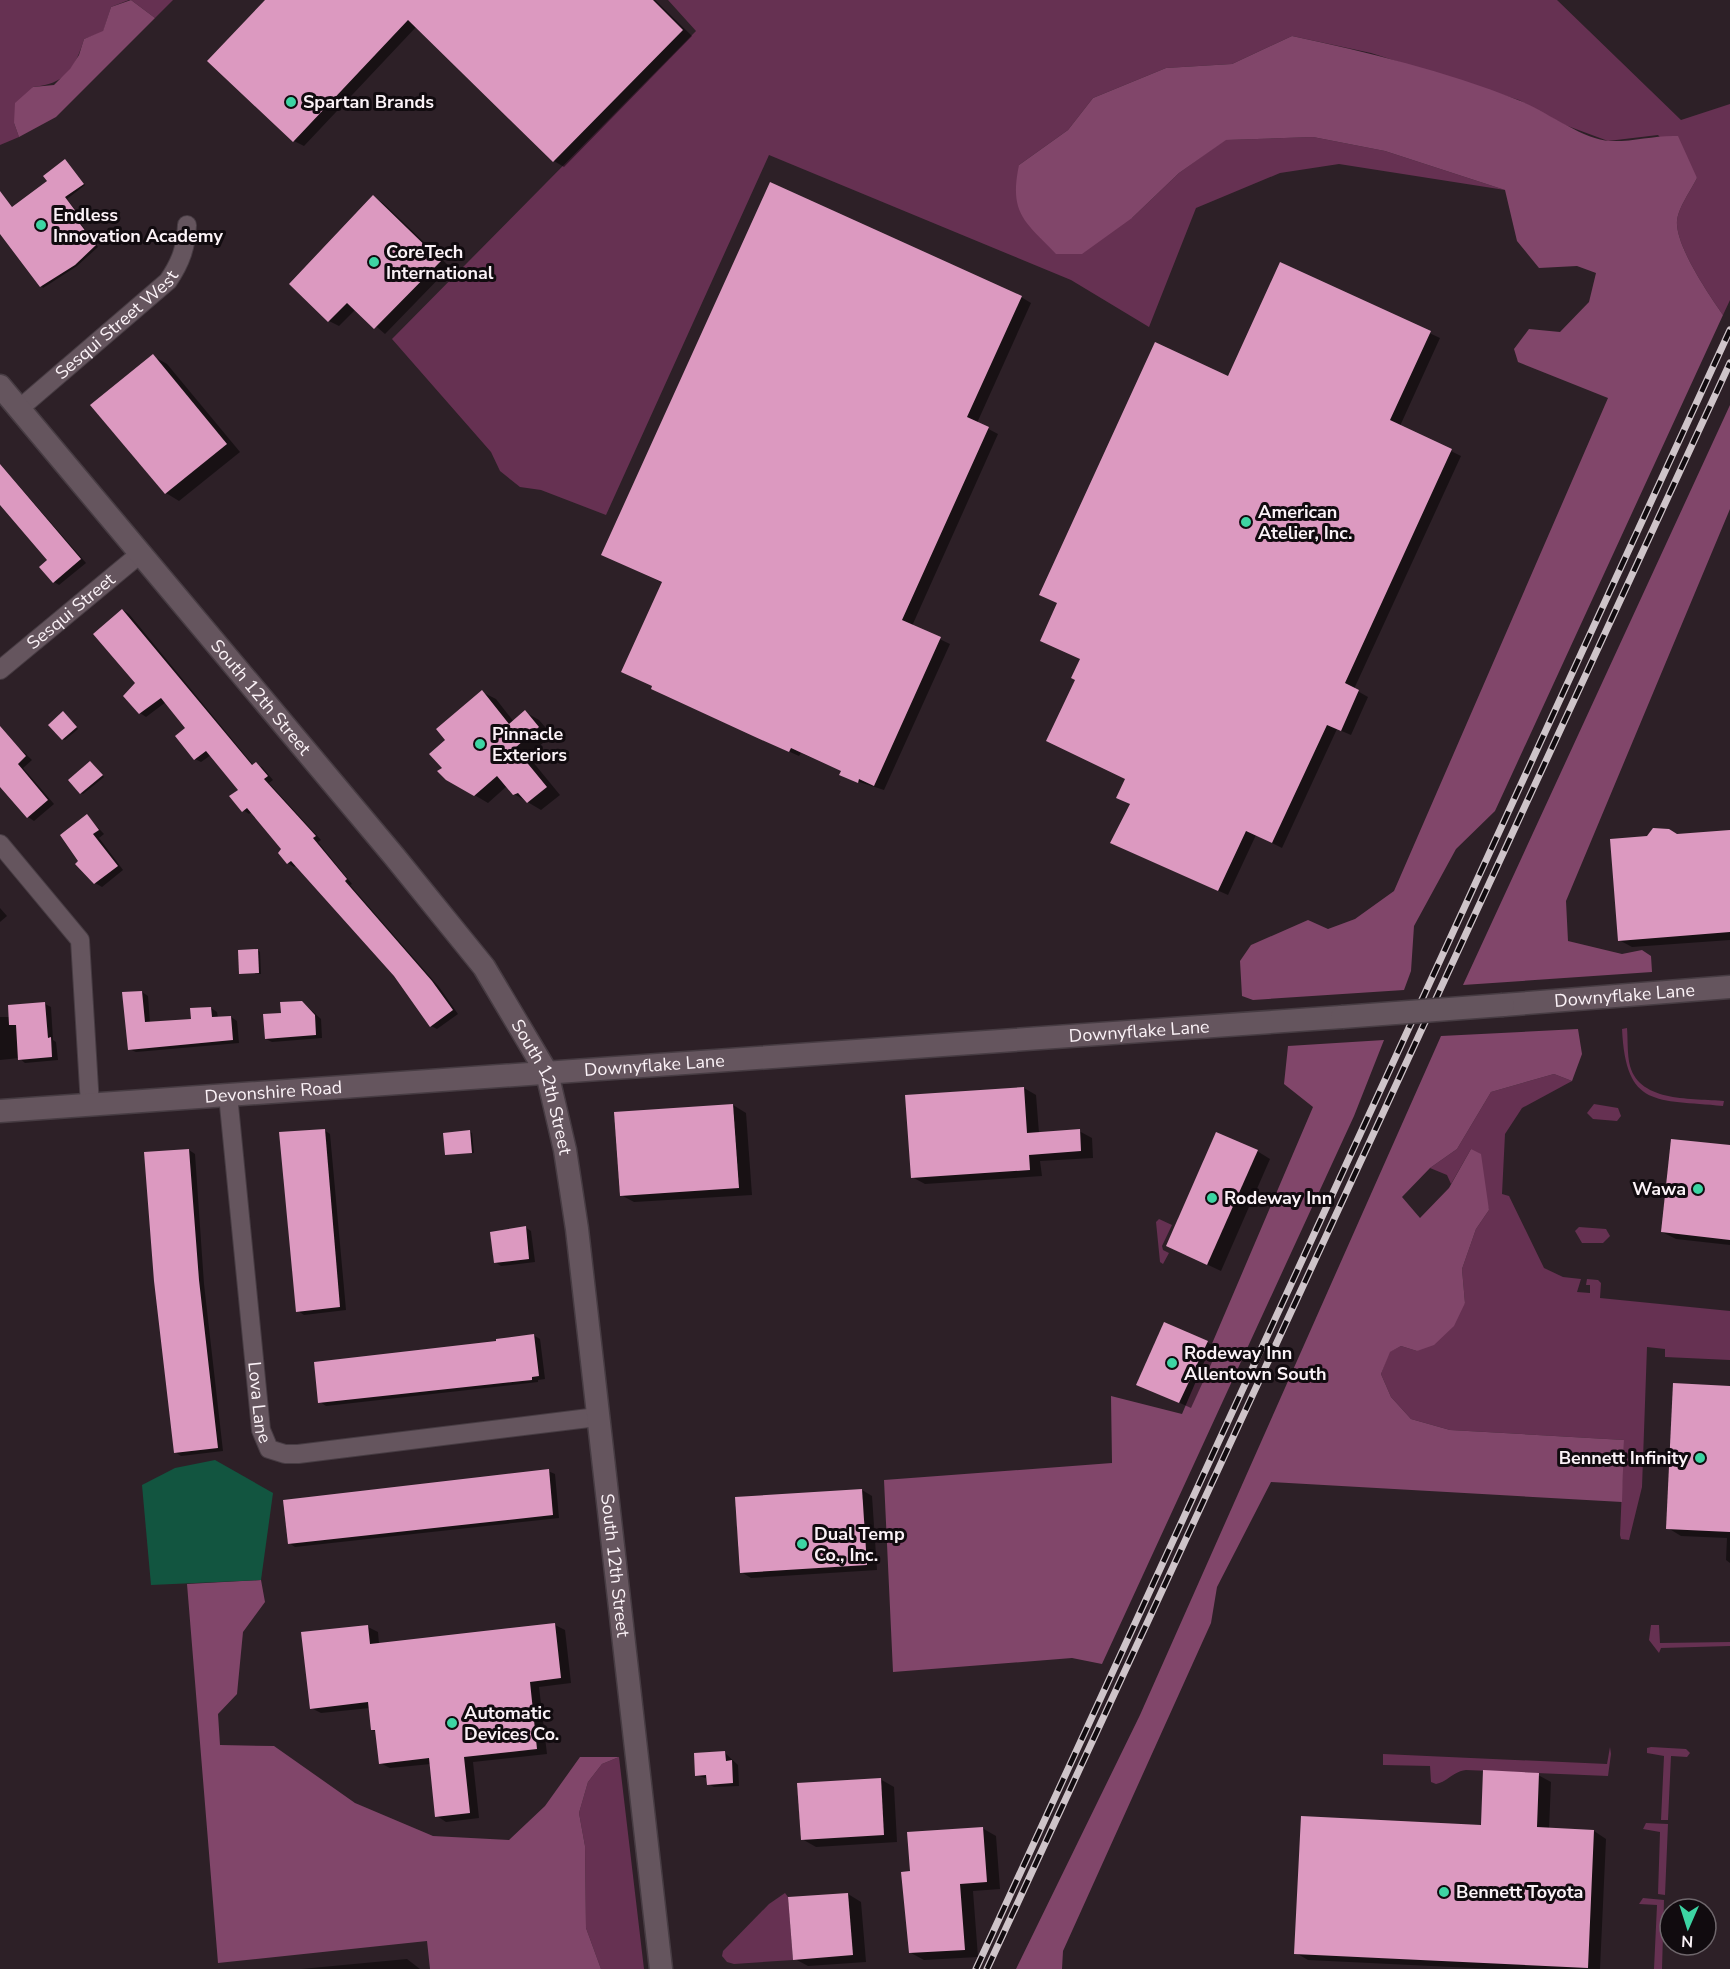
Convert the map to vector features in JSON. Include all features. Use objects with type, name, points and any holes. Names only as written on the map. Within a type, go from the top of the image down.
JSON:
[{"type":"street","name":"Sesqui Street West","points":[[19,409],[168,281],[179,266],[186,247],[187,225]]},
{"type":"street","name":"South 12th Street","points":[[0,386],[394,856],[484,967],[548,1072],[565,1150],[577,1229],[661,1969]]},
{"type":"street","name":"Sesqui Street","points":[[0,670],[140,554]]},
{"type":"street","points":[[0,844],[80,940],[90,1105]]},
{"type":"street","name":"Downyflake Lane","points":[[548,1072],[1342,1017],[1730,987]]},
{"type":"street","name":"Devonshire Road","points":[[0,1111],[548,1072]]},
{"type":"street","name":"Lova Lane","points":[[228,1095],[261,1430],[269,1449],[285,1454],[298,1454],[597,1417]]},
{"type":"shaded area","points":[[0,0],[129,0],[111,7],[103,32],[84,39],[77,59],[67,73],[53,82],[33,87],[14,123],[19,137],[0,145]]},
{"type":"shaded area","points":[[131,0],[173,0],[155,18]]},
{"type":"shaded area","points":[[131,0],[155,18],[56,117],[19,137],[14,123],[15,103],[33,87],[54,85],[70,69],[79,55],[84,39],[103,31],[111,7]]},
{"type":"shaded area","points":[[668,0],[1557,0],[1681,120],[1730,104],[1730,300],[1723,315],[1702,283],[1681,243],[1678,216],[1697,178],[1658,135],[1608,141],[1565,125],[1519,100],[1371,53],[1292,36],[1232,64],[1166,68],[1093,98],[1068,130],[1019,165],[1132,218],[1179,173],[1225,140],[1313,137],[1385,151],[1505,190],[1339,164],[1280,173],[1196,208],[1149,327],[1071,280],[769,155],[606,515],[541,490],[520,487],[500,471],[491,452],[392,339],[696,31]]},
{"type":"shaded area","points":[[1292,36],[1378,56],[1463,80],[1528,104],[1576,130],[1599,139],[1618,141],[1678,136],[1697,178],[1685,199],[1677,221],[1681,243],[1694,270],[1723,315],[1495,811],[1456,849],[1414,926],[1411,971],[1404,990],[1253,1000],[1242,996],[1240,961],[1251,945],[1308,920],[1328,929],[1355,919],[1394,891],[1608,398],[1518,362],[1514,349],[1529,329],[1560,332],[1589,302],[1596,273],[1577,266],[1539,268],[1517,241],[1505,190],[1385,151],[1313,137],[1226,140],[1179,173],[1132,218],[1082,254],[1056,254],[1028,224],[1018,206],[1016,195],[1019,165],[1068,130],[1093,98],[1166,68],[1232,64]]},
{"type":"shaded area","points":[[1730,405],[1730,509],[1566,901],[1568,941],[1622,954],[1642,950],[1651,956],[1652,972],[1463,985]]},
{"type":"shaded area","points":[[1627,1028],[1630,1066],[1636,1078],[1645,1087],[1656,1093],[1670,1096],[1724,1101],[1723,1106],[1663,1100],[1649,1095],[1638,1087],[1630,1074],[1625,1055],[1622,1029]]},
{"type":"shaded area","points":[[1578,1029],[1582,1054],[1572,1081],[1554,1074],[1491,1092],[1457,1149],[1430,1168],[1402,1197],[1420,1218],[1449,1188],[1471,1149],[1481,1154],[1489,1210],[1476,1229],[1462,1269],[1465,1303],[1454,1326],[1434,1345],[1417,1351],[1401,1346],[1390,1352],[1381,1374],[1391,1397],[1411,1419],[1450,1430],[1624,1440],[1622,1502],[1271,1482],[1217,1587],[1211,1623],[1063,1951],[1062,1969],[1016,1969],[1140,1715],[1441,1036]]},
{"type":"shaded area","points":[[1384,1040],[1354,1116],[1102,1664],[1072,1658],[893,1672],[884,1480],[1112,1463],[1111,1396],[1182,1414],[1313,1107],[1284,1084],[1288,1046]]},
{"type":"shaded area","points":[[1554,1074],[1572,1081],[1522,1108],[1505,1134],[1502,1194],[1509,1196],[1544,1268],[1563,1277],[1581,1279],[1577,1292],[1590,1293],[1590,1285],[1586,1285],[1587,1279],[1598,1280],[1601,1283],[1600,1298],[1730,1311],[1730,1360],[1665,1357],[1665,1349],[1647,1347],[1642,1487],[1629,1540],[1621,1539],[1620,1535],[1624,1440],[1450,1430],[1411,1419],[1391,1397],[1381,1374],[1389,1352],[1401,1346],[1417,1351],[1465,1303],[1462,1269],[1476,1229],[1489,1210],[1471,1149],[1451,1184],[1447,1175],[1430,1168],[1457,1149],[1491,1092]]},
{"type":"shaded area","points":[[1594,1104],[1618,1108],[1621,1116],[1617,1121],[1593,1119],[1587,1113]]},
{"type":"shaded area","points":[[1159,1219],[1172,1225],[1162,1246],[1163,1250],[1169,1253],[1163,1264],[1160,1262],[1156,1222]]},
{"type":"shaded area","points":[[1579,1227],[1606,1229],[1610,1236],[1603,1243],[1582,1243],[1575,1231]]},
{"type":"shaded area","points":[[215,1460],[273,1493],[261,1580],[151,1585],[142,1485],[175,1468]]},
{"type":"shaded area","points":[[261,1580],[265,1602],[243,1632],[237,1694],[218,1714],[220,1745],[274,1746],[355,1803],[433,1836],[509,1840],[545,1806],[580,1757],[619,1757],[602,1764],[588,1782],[579,1813],[585,1846],[586,1928],[601,1969],[430,1969],[427,1941],[218,1963],[187,1584]]},
{"type":"shaded area","points":[[1651,1625],[1659,1625],[1660,1643],[1730,1642],[1730,1646],[1661,1648],[1659,1653],[1649,1640]]},
{"type":"shaded area","points":[[1610,1747],[1608,1776],[1466,1770],[1436,1784],[1431,1782],[1430,1766],[1383,1765],[1383,1754],[1607,1764]]},
{"type":"shaded area","points":[[1647,1748],[1686,1749],[1690,1753],[1687,1757],[1671,1756],[1668,1820],[1661,1820],[1664,1756],[1647,1753]]},
{"type":"shaded area","points":[[619,1757],[644,1969],[601,1969],[586,1928],[585,1846],[579,1813],[588,1782],[602,1764]]},
{"type":"shaded area","points":[[1646,1823],[1668,1824],[1665,1895],[1658,1894],[1660,1832],[1643,1829]]},
{"type":"shaded area","points":[[785,1893],[788,1897],[793,1960],[734,1964],[727,1962],[722,1956],[723,1951],[769,1904]]},
{"type":"shaded area","points":[[1643,1898],[1658,1899],[1658,1957],[1662,1957],[1662,1969],[1654,1969],[1657,1905],[1639,1904]]},
{"type":"building","points":[[265,0],[653,0],[683,30],[553,162],[408,20],[293,142],[207,61]]},
{"type":"building","name":"Endless Innovation Academy","points":[[65,159],[84,184],[65,197],[77,213],[74,216],[96,245],[75,265],[40,287],[0,234],[0,191],[12,207],[47,181],[43,176]]},
{"type":"building","points":[[770,182],[1022,296],[967,417],[989,427],[902,620],[941,637],[874,786],[859,779],[858,783],[839,775],[841,771],[791,748],[789,752],[753,736],[651,689],[652,686],[621,672],[662,582],[601,555]]},
{"type":"building","name":"CoreTech International","points":[[373,195],[441,261],[374,329],[347,303],[328,322],[289,284]]},
{"type":"building","name":"American Atelier, Inc.","points":[[1280,262],[1431,331],[1390,420],[1452,449],[1345,683],[1359,690],[1341,731],[1327,725],[1272,843],[1246,831],[1218,891],[1110,843],[1130,804],[1116,798],[1125,779],[1046,741],[1075,680],[1071,678],[1080,659],[1040,641],[1057,603],[1039,595],[1155,342],[1228,376]]},
{"type":"building","points":[[153,354],[227,444],[165,494],[90,405]]},
{"type":"building","points":[[0,464],[81,559],[53,583],[39,567],[47,560],[0,505]]},
{"type":"building","points":[[122,609],[252,765],[256,762],[268,776],[264,779],[316,836],[313,838],[347,879],[345,881],[432,981],[453,1010],[430,1027],[394,976],[291,861],[287,864],[278,853],[281,849],[247,808],[242,812],[229,796],[238,790],[206,751],[194,760],[175,736],[185,728],[161,698],[139,714],[123,696],[135,683],[93,634]]},
{"type":"building","name":"Pinnacle Exteriors","points":[[482,690],[509,724],[525,710],[539,727],[515,748],[547,787],[527,803],[518,793],[513,795],[497,776],[474,796],[446,780],[437,771],[442,768],[429,754],[445,740],[436,729]]},
{"type":"building","points":[[63,711],[77,727],[62,740],[48,725]]},
{"type":"building","points":[[0,726],[26,756],[18,764],[48,800],[27,818],[0,787]]},
{"type":"building","points":[[90,761],[103,775],[80,794],[68,780]]},
{"type":"building","points":[[87,814],[99,830],[93,834],[118,866],[94,884],[75,864],[78,861],[60,835]]},
{"type":"building","points":[[1653,828],[1669,829],[1677,834],[1730,830],[1730,932],[1618,941],[1610,839],[1647,836]]},
{"type":"building","points":[[258,949],[259,973],[239,974],[238,950]]},
{"type":"building","points":[[142,991],[145,1022],[191,1019],[190,1008],[211,1007],[212,1017],[231,1016],[233,1040],[128,1050],[122,992]]},
{"type":"building","points":[[302,1001],[315,1015],[316,1035],[265,1039],[263,1014],[281,1013],[280,1002]]},
{"type":"building","points":[[45,1002],[52,1057],[18,1060],[16,1025],[9,1025],[8,1005]]},
{"type":"building","points":[[1024,1087],[1027,1133],[1080,1129],[1081,1151],[1029,1155],[1030,1170],[911,1178],[905,1095]]},
{"type":"building","points":[[733,1104],[739,1188],[620,1196],[614,1112]]},
{"type":"building","points":[[325,1129],[340,1307],[296,1312],[279,1132]]},
{"type":"building","points":[[470,1130],[472,1153],[445,1155],[443,1133]]},
{"type":"building","name":"Rodeway Inn","points":[[1216,1132],[1258,1150],[1207,1265],[1166,1246]]},
{"type":"building","name":"Wawa","points":[[1671,1139],[1730,1145],[1730,1240],[1661,1232]]},
{"type":"building","points":[[189,1149],[199,1280],[218,1448],[174,1453],[154,1281],[144,1152]]},
{"type":"building","points":[[526,1226],[529,1259],[494,1263],[490,1232]]},
{"type":"building","name":"Rodeway Inn Allentown South","points":[[1164,1322],[1208,1341],[1179,1403],[1136,1385]]},
{"type":"building","points":[[534,1334],[539,1376],[532,1377],[532,1380],[318,1403],[314,1362],[496,1341],[496,1339]]},
{"type":"building","name":"Bennett Infinity","points":[[1673,1383],[1730,1386],[1730,1532],[1666,1529]]},
{"type":"building","points":[[549,1469],[553,1515],[288,1544],[283,1500]]},
{"type":"building","name":"Dual Temp Co., Inc.","points":[[862,1489],[867,1565],[740,1573],[735,1497]]},
{"type":"building","name":"Automatic Devices Co.","points":[[555,1623],[561,1678],[530,1682],[537,1749],[464,1757],[470,1813],[435,1817],[429,1758],[379,1764],[375,1730],[371,1730],[368,1702],[310,1709],[301,1632],[368,1625],[370,1644]]},
{"type":"building","points":[[725,1751],[726,1761],[732,1760],[733,1783],[707,1785],[706,1775],[695,1776],[694,1753]]},
{"type":"building","name":"Bennett Toyota","points":[[1483,1770],[1539,1773],[1537,1827],[1594,1830],[1588,1968],[1294,1954],[1301,1816],[1481,1825]]},
{"type":"building","points":[[881,1778],[884,1835],[801,1840],[797,1783]]},
{"type":"building","points":[[983,1827],[987,1882],[960,1884],[965,1950],[909,1953],[901,1872],[910,1871],[907,1832]]},
{"type":"building","points":[[848,1893],[853,1955],[793,1960],[788,1897]]},
{"type":"railway","points":[[976,1969],[1730,330]]},
{"type":"railway","points":[[987,1969],[1730,363]]},
{"type":"place","name":"Spartan Brands","points":[[291,102]]},
{"type":"place","name":"Endless Innovation Academy","points":[[41,225]]},
{"type":"place","name":"CoreTech International","points":[[374,262]]},
{"type":"place","name":"American Atelier, Inc.","points":[[1246,522]]},
{"type":"place","name":"Pinnacle Exteriors","points":[[480,744]]},
{"type":"place","name":"Wawa","points":[[1698,1189]]},
{"type":"place","name":"Rodeway Inn","points":[[1212,1198]]},
{"type":"place","name":"Rodeway Inn Allentown South","points":[[1172,1363]]},
{"type":"place","name":"Bennett Infinity","points":[[1700,1458]]},
{"type":"place","name":"Dual Temp Co., Inc.","points":[[802,1544]]},
{"type":"place","name":"Automatic Devices Co.","points":[[452,1723]]},
{"type":"place","name":"Bennett Toyota","points":[[1444,1892]]}]
